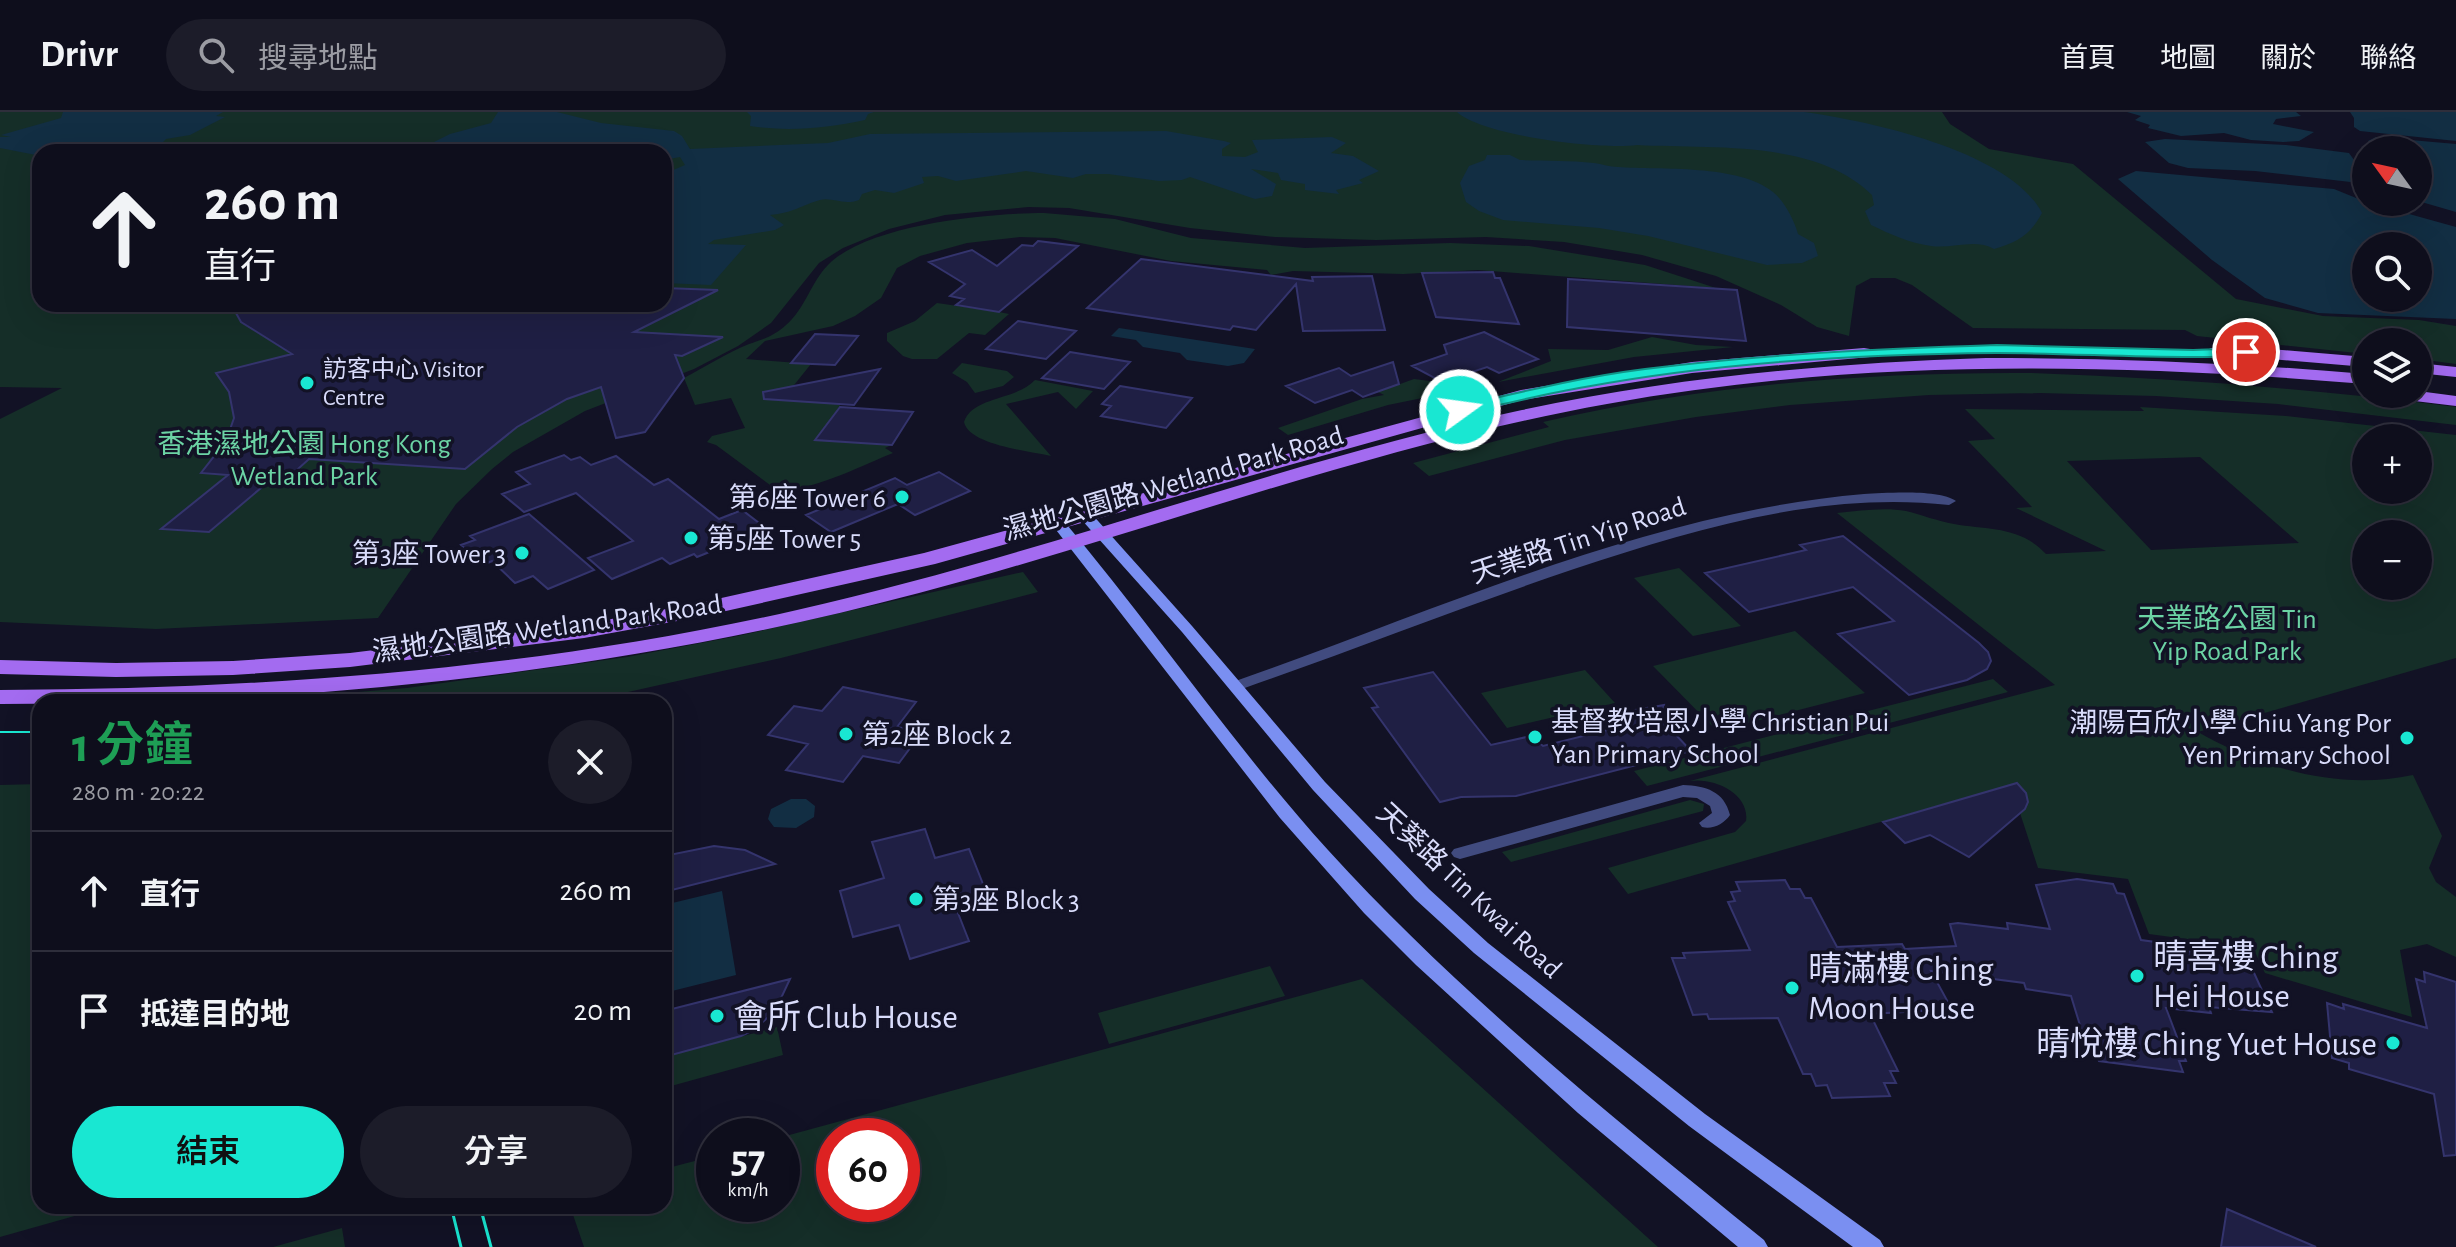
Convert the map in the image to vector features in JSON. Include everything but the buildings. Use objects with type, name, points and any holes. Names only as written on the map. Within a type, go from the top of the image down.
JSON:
[{"type":"main road","name":"濕地公園路 Wetland Park Road","points":[[0,667],[112,669],[246,665],[397,654],[543,637],[656,619],[818,586],[1058,523],[1460,410],[1582,383],[1644,373],[1827,355],[1926,350],[2071,350],[2193,354],[2352,376]]},
{"type":"main road","points":[[2193,354],[2246,352],[2352,361]]},
{"type":"main road","name":"濕地公園路 Wetland Park Road","points":[[238,694],[385,683],[538,664],[658,645],[815,612],[1265,496],[1353,459],[1504,420],[1664,389],[1843,371],[2052,365],[2161,364],[2352,370]]},
{"type":"main road","points":[[2052,365],[2352,390]]},
{"type":"main road","points":[[2432,369],[2456,372]]},
{"type":"main road","points":[[2432,377],[2456,380]]},
{"type":"main road","points":[[2432,386],[2456,389]]},
{"type":"main road","points":[[2432,398],[2456,401]]},
{"type":"main road","name":"濕地公園路 Wetland Park Road","points":[[0,697],[32,697]]},
{"type":"street","name":"天業路 Tin Yip Road","points":[[1236,686],[1591,557],[1692,528],[1852,497],[1898,496],[1949,501]]},
{"type":"street","name":"天葵路 Tin Kwai Road","points":[[1085,515],[1356,826],[1422,894],[1481,948],[1697,1120],[1872,1247]]},
{"type":"street","points":[[1058,523],[1109,582],[1277,802],[1374,910],[1520,1051],[1756,1247]]},
{"type":"street","points":[[1460,853],[1683,791],[1701,792],[1718,803],[1721,815],[1708,823]]},
{"type":"street","points":[[1721,1218],[1737,1247]]},
{"type":"green space","name":"香港濕地公園 Hong Kong Wetland Park","points":[[0,112],[1942,112],[1950,124],[1989,149],[2073,164],[2236,299],[2323,316],[2419,320],[2456,326],[2456,364],[2432,361],[2432,328],[2352,328],[2352,353],[2197,336],[2185,330],[1973,328],[1912,285],[1895,278],[1871,278],[1856,286],[1849,336],[1817,327],[1781,305],[1716,276],[1642,255],[1564,242],[1486,237],[1376,240],[1275,237],[1190,228],[1069,208],[1028,207],[945,215],[889,229],[843,248],[819,263],[771,323],[738,346],[694,369],[585,411],[513,452],[456,504],[378,618],[156,629],[0,622],[0,419],[62,388],[0,387]]},
{"type":"green space","points":[[1044,213],[1115,219],[1191,238],[1305,248],[1450,243],[1529,246],[1645,265],[1716,288],[1478,270],[1403,274],[1293,271],[1271,275],[1267,270],[1171,261],[1055,238],[1020,237],[967,243],[920,256],[897,268],[881,298],[855,316],[833,326],[765,341],[746,359],[811,364],[782,400],[841,404],[816,440],[891,445],[885,448],[893,453],[816,484],[786,490],[774,488],[716,445],[707,442],[712,436],[745,428],[731,398],[695,405],[684,378],[782,329],[793,319],[822,272],[846,251],[899,231],[930,224],[993,215]]},
{"type":"green space","points":[[937,303],[1009,314],[985,335],[969,333],[937,359],[903,356],[887,341],[887,333],[915,321]]},
{"type":"green space","points":[[1652,337],[1696,345],[1733,347],[1634,357],[1498,382],[1551,361],[1548,349],[1608,350]]},
{"type":"green space","points":[[962,363],[1007,371],[1014,377],[1003,386],[975,393],[967,382],[952,373]]},
{"type":"green space","points":[[1969,373],[2137,378],[2350,395],[2352,408],[2432,408],[2432,404],[2456,407],[2456,425],[2278,404],[2156,396],[2040,393],[1929,395],[1790,405],[1696,417],[1565,440],[1429,476],[1413,463],[1549,427],[1543,422],[1664,399],[1785,383]]},
{"type":"green space","points":[[1474,376],[1491,384],[1388,405],[1288,435],[1278,428],[1362,399],[1384,395],[1378,392],[1414,379],[1454,384]]},
{"type":"green space","points":[[1035,380],[1093,391],[1076,409],[1058,392],[1006,404],[1051,456],[988,442],[968,430],[964,422],[976,407],[1017,392]]},
{"type":"green space","name":"天業路公園 Tin Yip Road Park","points":[[2140,407],[2286,416],[2358,424],[2352,424],[2352,504],[2432,504],[2432,432],[2456,435],[2456,658],[2198,732],[2249,757],[2302,773],[2357,780],[2413,775],[2442,836],[2429,868],[2436,882],[2456,897],[2456,957],[2427,944],[2400,950],[2412,1017],[2265,973],[2253,948],[2149,934],[2128,879],[2038,868],[2020,813],[2028,802],[2017,783],[1628,894],[1608,868],[1735,832],[1746,821],[1742,802],[1728,789],[1709,782],[1690,781],[2055,685],[1837,513],[1880,509],[1906,511],[1948,523],[2014,534],[2025,538],[2046,554],[2106,551],[2016,508],[2032,507],[1968,441],[1995,439],[1965,409],[2144,411]],"holes":[[[2200,457],[2299,543],[2151,550],[2067,461]]]},
{"type":"green space","points":[[1679,568],[1741,626],[1693,636],[1634,578]]},
{"type":"green space","points":[[1023,572],[1038,592],[781,658],[619,694],[333,694],[407,688],[627,657],[738,636]]},
{"type":"green space","points":[[1795,631],[1865,693],[1717,731],[1653,666]]},
{"type":"green space","points":[[1585,670],[1615,703],[1507,728],[1481,693]]},
{"type":"green space","points":[[1993,679],[2008,692],[1647,786],[1634,771]]},
{"type":"green space","points":[[32,784],[32,1214],[82,1214],[0,1237],[0,785]]},
{"type":"green space","points":[[1690,800],[1704,804],[1703,811],[1511,862],[1502,852]]},
{"type":"green space","points":[[1270,966],[1285,996],[1109,1044],[1098,1013]]},
{"type":"green space","points":[[1362,979],[1658,1247],[584,1247],[573,1214],[672,1214],[672,1167],[696,1161],[696,1222],[800,1222],[800,1132],[816,1128],[816,1222],[920,1222],[920,1118],[852,1118]]},
{"type":"green space","points":[[777,1027],[783,1055],[672,1086],[672,1055]]},
{"type":"green space","points":[[342,1228],[345,1247],[273,1247]]},
{"type":"water","points":[[63,112],[223,112],[216,116],[225,117],[190,135],[166,139],[162,143],[164,144],[32,144],[32,154],[0,148],[0,137],[11,137],[1,135],[61,118]]},
{"type":"water","points":[[498,112],[557,112],[601,123],[674,131],[682,136],[690,149],[828,143],[870,134],[1166,131],[1231,143],[1222,149],[1222,156],[1245,157],[1258,152],[1252,140],[1332,137],[1346,143],[1331,153],[1353,156],[1379,171],[1359,180],[1363,183],[1336,190],[1339,194],[1305,190],[1305,184],[1281,180],[1278,173],[1251,169],[1276,184],[1272,196],[1255,199],[1190,177],[1159,181],[1086,174],[1073,178],[1026,171],[956,181],[938,176],[922,177],[924,183],[894,193],[875,190],[862,194],[859,200],[853,202],[820,200],[770,215],[784,225],[775,230],[714,240],[708,244],[746,245],[711,285],[672,283],[672,171],[685,165],[680,157],[672,158],[672,144],[430,144],[450,134],[491,123]]},
{"type":"water","points":[[747,112],[874,112],[868,114],[865,120],[794,129],[750,126],[751,116]]},
{"type":"water","points":[[1457,112],[1804,112],[1832,116],[1899,132],[1970,156],[2000,172],[2025,191],[2042,213],[2022,237],[1994,249],[1979,244],[1923,245],[1871,225],[1865,211],[1874,205],[1872,195],[1849,177],[1822,164],[1761,150],[1571,143],[1491,128]]},
{"type":"water","points":[[2127,112],[2296,112],[2301,116],[2276,119],[2273,124],[2314,132],[2299,141],[2283,142],[2251,140],[2224,133],[2181,136],[2148,128],[2150,125],[2135,120],[2141,116]]},
{"type":"water","points":[[2350,112],[2456,112],[2456,141],[2432,138],[2432,136],[2360,131],[2354,127]]},
{"type":"water","points":[[2165,139],[2286,145],[2349,153],[2352,157],[2352,182],[2255,171],[2188,168],[2169,163],[2145,142]]},
{"type":"water","points":[[2432,142],[2456,144],[2456,212],[2432,205]]},
{"type":"water","points":[[1487,155],[1615,167],[1698,170],[1740,177],[1758,183],[1777,196],[1798,234],[1814,243],[1818,256],[1802,263],[1767,265],[1648,236],[1599,228],[1503,220],[1479,211],[1466,202],[1460,183],[1469,166],[1485,160]]},
{"type":"water","points":[[2136,171],[2334,189],[2352,196],[2352,216],[2416,216],[2456,227],[2456,319],[2318,313],[2265,298],[2212,260],[2118,179]]},
{"type":"water","points":[[1119,328],[1255,349],[1244,363],[1228,366],[1187,360],[1180,353],[1143,347],[1136,340],[1111,336]]},
{"type":"water","points":[[791,799],[806,799],[815,806],[814,817],[796,828],[774,827],[768,819],[771,809]]},
{"type":"water","points":[[722,891],[736,975],[672,991],[672,903]]},
{"type":"tram line","points":[[0,732],[32,732]]},
{"type":"tram line","points":[[453,1214],[461,1247]]},
{"type":"tram line","points":[[482,1214],[491,1247]]},
{"type":"place","name":"訪客中心 Visitor Centre","points":[[307,383]]},
{"type":"place","name":"第6座 Tower 6","points":[[902,497]]},
{"type":"place","name":"第5座 Tower 5","points":[[691,538]]},
{"type":"place","name":"第3座 Tower 3","points":[[522,553]]},
{"type":"place","name":"第2座 Block 2","points":[[846,734]]},
{"type":"place","name":"基督教培恩小學 Christian Pui Yan Primary School","points":[[1535,737]]},
{"type":"place","name":"潮陽百欣小學 Chiu Yang Por Yen Primary School","points":[[2407,738]]},
{"type":"place","name":"第3座 Block 3","points":[[916,899]]},
{"type":"place","name":"晴喜樓 Ching Hei House","points":[[2137,976]]},
{"type":"place","name":"晴滿樓 Ching Moon House","points":[[1792,988]]},
{"type":"place","name":"會所 Club House","points":[[717,1016]]},
{"type":"place","name":"晴悅樓 Ching Yuet House","points":[[2393,1043]]},
{"type":"route","points":[[1460,410],[1521,395],[1644,373],[1827,355],[1997,349],[2193,354],[2246,352]]}]
